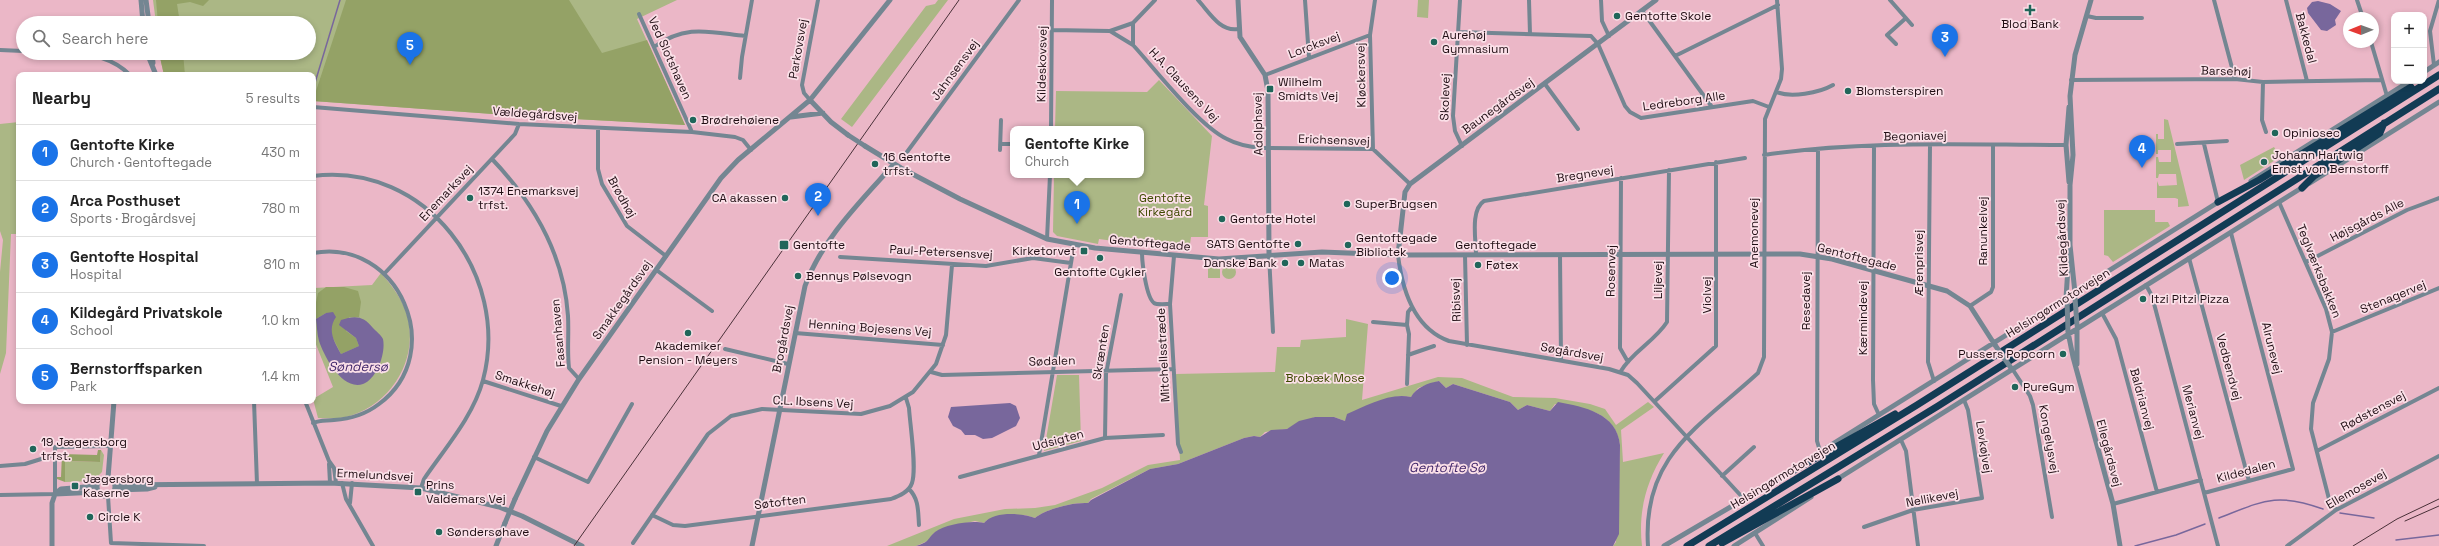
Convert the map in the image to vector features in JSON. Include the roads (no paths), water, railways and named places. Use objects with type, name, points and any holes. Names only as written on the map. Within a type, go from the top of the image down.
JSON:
[{"type":"highway","points":[[2427,76],[2438,66]]},
{"type":"highway","name":"Helsingørmotorvejen","points":[[1687,546],[1917,405],[2439,75]]},
{"type":"highway","points":[[2218,202],[2259,180],[2416,84]]},
{"type":"highway","name":"Helsingørmotorvejen","points":[[1708,546],[1938,406],[2439,88]]},
{"type":"highway","points":[[2302,188],[2314,176],[2380,133],[2384,123]]},
{"type":"highway","points":[[1782,477],[1907,407],[1917,405]]},
{"type":"highway","points":[[1717,546],[1838,479]]},
{"type":"street","points":[[140,0],[142,16]]},
{"type":"street","points":[[146,0],[148,16]]},
{"type":"street","points":[[740,78],[745,36],[752,0]]},
{"type":"street","name":"Parkovsvej","points":[[810,100],[804,93],[802,85],[818,0]]},
{"type":"street","name":"Smakkegårdsvej","points":[[496,546],[534,457],[561,406],[655,269],[666,256],[720,178],[810,100],[890,0]]},
{"type":"street","name":"Jahnsensvej","points":[[907,152],[1019,0]]},
{"type":"street","name":"Kildeskovsvej","points":[[1051,126],[1052,0]]},
{"type":"street","points":[[1052,30],[1110,31],[1133,23],[1155,0]]},
{"type":"street","points":[[1198,0],[1220,25],[1228,29],[1238,29]]},
{"type":"street","name":"Adolphsvej","points":[[1238,0],[1238,29],[1243,44],[1264,75],[1268,91],[1269,255]]},
{"type":"street","points":[[1305,0],[1309,58]]},
{"type":"street","name":"Kløckersvej","points":[[1373,150],[1370,35],[1374,0]]},
{"type":"street","name":"Skolevej","points":[[1460,0],[1453,121],[1458,140],[1462,146]]},
{"type":"street","points":[[1529,0],[1530,34]]},
{"type":"street","points":[[1602,0],[1602,22],[1609,36]]},
{"type":"street","name":"Baunegårdsvej","points":[[1410,184],[1643,12],[1656,0]]},
{"type":"street","name":"Anemonevej","points":[[1648,546],[1648,509],[1658,476],[1675,450],[1687,437],[1758,373],[1762,367],[1764,357],[1765,119],[1769,106],[1776,92],[1782,69],[1777,0]]},
{"type":"street","points":[[1890,0],[1912,25]]},
{"type":"street","name":"Kildegårdsvej","points":[[2070,185],[2066,145],[2071,80],[2076,51],[2091,0]]},
{"type":"street","points":[[2214,0],[2235,79]]},
{"type":"street","name":"Bakkedal","points":[[2286,0],[2307,81]]},
{"type":"street","points":[[2357,0],[2361,12]]},
{"type":"street","points":[[2427,71],[2438,66],[2430,31],[2439,0]]},
{"type":"street","points":[[1675,56],[1778,6]]},
{"type":"street","points":[[1643,12],[1712,107]]},
{"type":"street","name":"Ved Slotshaven","points":[[639,14],[692,132]]},
{"type":"street","points":[[2086,16],[2096,18],[2142,18]]},
{"type":"street","points":[[1896,44],[1887,35],[1906,18]]},
{"type":"street","name":"H.A. Clausens Vej","points":[[1133,23],[1133,45]]},
{"type":"street","points":[[654,47],[674,34],[693,30],[745,36]]},
{"type":"street","name":"H.A. Clausens Vej","points":[[1110,31],[1133,45],[1195,113],[1218,134],[1248,147],[1268,148]]},
{"type":"street","points":[[1458,32],[1588,36],[1594,39],[1598,44]]},
{"type":"street","name":"Lorcksvej","points":[[1264,75],[1370,35]]},
{"type":"street","name":"Ledreborg Alle","points":[[1598,44],[1625,106],[1635,116],[1648,118],[1753,101],[1769,106]]},
{"type":"street","points":[[2373,48],[2387,96]]},
{"type":"street","points":[[0,50],[16,51]]},
{"type":"street","points":[[106,60],[117,65],[126,72]]},
{"type":"street","points":[[150,60],[154,68]]},
{"type":"street","points":[[153,60],[155,72]]},
{"type":"street","name":"Barsehøj","points":[[2071,80],[2235,79],[2263,82],[2381,80]]},
{"type":"street","points":[[2263,82],[2262,120],[2266,132]]},
{"type":"street","points":[[1545,84],[1578,129]]},
{"type":"street","points":[[1664,546],[1782,477],[2405,84]]},
{"type":"street","points":[[1776,92],[1786,95],[1825,89],[1833,85]]},
{"type":"street","name":"Gentoftegade","points":[[810,100],[848,135],[894,164],[960,199],[1047,238],[1074,246],[1219,259],[1322,252],[1398,255],[1717,254],[1816,256],[1947,291],[1970,306],[2012,369]]},
{"type":"street","points":[[1734,546],[2077,327],[2231,233],[2439,102]]},
{"type":"street","name":"Kildegårdsvej","points":[[2070,105],[2073,155],[2070,185],[2070,245],[2075,298]]},
{"type":"street","name":"Vældegårdsvej","points":[[316,107],[519,124],[692,132],[735,137],[743,140],[751,150]]},
{"type":"street","points":[[791,117],[823,113]]},
{"type":"street","points":[[1000,150],[1001,120]]},
{"type":"street","name":"Enemarksvej","points":[[384,274],[516,134],[519,124]]},
{"type":"street","name":"Brødhøj","points":[[598,128],[598,169],[602,184],[627,226],[666,256]]},
{"type":"street","points":[[2177,144],[2204,144],[2227,141]]},
{"type":"street","points":[[1000,144],[1010,144]]},
{"type":"street","points":[[2204,144],[2218,202]]},
{"type":"street","name":"Begoniavej","points":[[1764,155],[1818,149],[1930,145],[2066,145]]},
{"type":"street","name":"Ærenprisvej","points":[[1930,145],[1928,362],[1934,380]]},
{"type":"street","name":"Ranunkelvej","points":[[1970,306],[1991,292],[1993,287],[1993,145]]},
{"type":"street","name":"Kærmindevej","points":[[1874,147],[1873,396],[1874,407],[1878,416]]},
{"type":"street","name":"Erichsensvej","points":[[1268,148],[1373,150],[1410,184]]},
{"type":"street","name":"Resedavej","points":[[1818,149],[1816,256],[1817,441],[1820,452]]},
{"type":"street","name":"Bregnevej","points":[[1476,255],[1477,208],[1484,201],[1745,158]]},
{"type":"street","name":"Fasanhaven","points":[[492,159],[525,198],[539,220],[553,251],[565,294],[569,368],[579,379]]},
{"type":"street","name":"Violvej","points":[[1655,401],[1716,346],[1716,162]]},
{"type":"street","name":"Brogårdsvej","points":[[752,546],[804,286],[813,267],[846,219],[894,164]]},
{"type":"street","name":"Liljevej","points":[[1621,372],[1628,362],[1660,332],[1667,322],[1669,170]]},
{"type":"street","points":[[316,176],[356,178],[376,183],[405,195],[421,205],[437,218],[466,254],[482,292],[487,315],[489,337],[483,381],[467,416],[424,479],[421,488]]},
{"type":"street","points":[[1047,238],[1050,178]]},
{"type":"street","name":"Rosenvej","points":[[1621,178],[1620,348],[1628,362]]},
{"type":"street","points":[[1398,255],[1405,192],[1410,184]]},
{"type":"street","name":"Højsgårds Alle","points":[[2306,262],[2407,210],[2439,198]]},
{"type":"street","name":"Teglværksbakken","points":[[2279,202],[2326,309],[2332,332],[2329,359],[2312,412],[2311,428],[2329,499],[2336,510]]},
{"type":"street","name":"Alrunevej","points":[[2231,233],[2293,469]]},
{"type":"street","name":"Ellegårdsvej","points":[[2070,245],[2066,299],[2068,333],[2113,504],[2120,546]]},
{"type":"street","points":[[1039,455],[1074,246]]},
{"type":"street","points":[[313,423],[347,419],[367,412],[386,398],[405,372],[412,344],[409,313],[399,292],[384,274],[372,263],[347,253],[334,251],[316,252]]},
{"type":"street","points":[[1142,252],[1144,274],[1152,300],[1156,303],[1170,304]]},
{"type":"street","points":[[1269,255],[1273,332]]},
{"type":"street","name":"Søgårdsvej","points":[[1398,255],[1402,277],[1412,307],[1417,318],[1432,333],[1449,341],[1467,345],[1561,360],[1621,372],[1637,382],[1744,499]]},
{"type":"street","name":"Ribisvej","points":[[1465,255],[1467,345]]},
{"type":"street","points":[[1560,255],[1561,360]]},
{"type":"street","name":"Mitchellsstræde","points":[[1174,256],[1170,304],[1178,444],[1181,452]]},
{"type":"street","name":"Paul-Petersensvej","points":[[840,257],[952,265],[995,265],[1041,258],[1071,263]]},
{"type":"street","name":"Vedbendvej","points":[[2189,258],[2249,481]]},
{"type":"street","name":"C.L. Ibsens Vej","points":[[633,543],[708,434],[731,416],[745,412],[779,410],[860,414],[890,406],[906,398],[931,372],[943,345],[946,335],[952,265]]},
{"type":"street","points":[[655,269],[712,311]]},
{"type":"street","name":"Merianvej","points":[[2146,285],[2152,296],[2218,546]]},
{"type":"street","name":"Stenagervej","points":[[2332,332],[2439,288]]},
{"type":"street","name":"Skrænten","points":[[1105,438],[1106,370],[1121,295]]},
{"type":"street","name":"Ellegårdsvej","points":[[2075,298],[2077,365]]},
{"type":"street","points":[[1407,384],[1407,325],[1408,312],[1412,307]]},
{"type":"street","name":"Baldrianvej","points":[[2102,313],[2116,339],[2157,492]]},
{"type":"street","points":[[1373,322],[1407,325]]},
{"type":"street","name":"Henning Bojesens Vej","points":[[795,333],[943,345]]},
{"type":"street","points":[[1408,355],[1434,346]]},
{"type":"street","points":[[725,350],[788,364]]},
{"type":"street","name":"Sødalen","points":[[931,372],[942,375],[1174,369]]},
{"type":"street","name":"Kongelysvej","points":[[2012,369],[2030,396],[2034,405],[2052,517]]},
{"type":"street","name":"Smakkehøj","points":[[483,381],[561,406]]},
{"type":"street","name":"Rødstensvej","points":[[2317,452],[2439,388]]},
{"type":"street","points":[[906,398],[909,408],[914,471],[912,483],[909,489],[915,496],[917,502],[919,525]]},
{"type":"street","name":"Levkøjvej","points":[[1964,400],[1968,410],[1982,498]]},
{"type":"street","points":[[108,478],[114,404]]},
{"type":"street","points":[[254,404],[257,484]]},
{"type":"street","points":[[306,404],[329,461],[334,468],[333,483]]},
{"type":"street","points":[[534,457],[588,482],[632,404]]},
{"type":"street","name":"Udsigten","points":[[960,477],[1105,438],[1163,434]]},
{"type":"street","points":[[1901,440],[1906,450],[1918,546]]},
{"type":"street","points":[[52,546],[52,503],[55,494],[55,447],[110,446]]},
{"type":"street","points":[[1722,476],[1754,447]]},
{"type":"street","points":[[0,466],[25,464],[54,455]]},
{"type":"street","name":"Ellemosevej","points":[[2287,546],[2336,510],[2439,456]]},
{"type":"street","name":"Kildedalen","points":[[2204,493],[2293,469]]},
{"type":"street","points":[[98,492],[97,486],[100,479],[108,478],[113,480],[115,487],[108,496],[111,543],[204,546]]},
{"type":"street","name":"Kildedalen","points":[[2113,504],[2201,480]]},
{"type":"street","points":[[342,483],[346,499],[350,503],[373,546]]},
{"type":"street","name":"Ermelundsvej","points":[[115,487],[342,483],[421,488],[499,507],[522,516],[582,546]]},
{"type":"street","points":[[350,503],[352,484]]},
{"type":"street","points":[[55,494],[61,489],[97,486]]},
{"type":"street","name":"Søtoften","points":[[652,515],[673,525],[685,526],[759,515],[891,499],[902,495],[909,489]]},
{"type":"street","points":[[0,495],[98,492],[108,496]]},
{"type":"street","name":"Nellikevej","points":[[1864,527],[1914,510],[1982,498]]},
{"type":"street","points":[[1755,534],[1763,546]]},
{"type":"water","points":[[2318,1],[2330,4],[2341,11],[2335,20],[2336,25],[2327,31],[2321,30],[2308,13],[2307,8],[2312,2]]},
{"type":"water","name":"Søndersø","points":[[333,312],[336,317],[332,326],[332,336],[341,354],[359,346],[356,338],[339,325],[341,320],[351,317],[363,319],[370,324],[383,339],[384,345],[382,358],[379,365],[372,377],[363,384],[355,385],[341,377],[335,371],[321,347],[318,338],[316,319],[326,313]]},
{"type":"water","name":"Gentofte Sø","points":[[1439,381],[1446,388],[1453,384],[1510,402],[1518,410],[1527,405],[1550,411],[1558,402],[1578,406],[1598,413],[1613,425],[1618,434],[1620,445],[1619,534],[1613,546],[916,546],[926,542],[935,532],[940,529],[959,523],[984,523],[994,516],[1008,514],[1023,515],[1035,518],[1060,507],[1088,503],[1150,469],[1178,464],[1244,438],[1254,436],[1260,437],[1271,430],[1287,429],[1299,421],[1315,417],[1334,417],[1345,421],[1347,414],[1370,404],[1395,396],[1411,397],[1422,386]]},
{"type":"water","points":[[1010,403],[1016,406],[1020,418],[1016,426],[992,438],[983,439],[975,435],[965,435],[961,430],[953,426],[948,417],[951,407]]},
{"type":"waterway","points":[[316,79],[340,0]]},
{"type":"waterway","points":[[2219,518],[2259,503],[2281,500],[2293,501],[2323,509]]},
{"type":"waterway","points":[[2340,513],[2374,518]]},
{"type":"waterway","points":[[2135,546],[2176,535],[2205,524]]},
{"type":"waterway","points":[[2396,540],[2439,535]]},
{"type":"tram line","points":[[574,546],[959,0]]},
{"type":"tram line","points":[[2353,546],[2397,519],[2439,499]]},
{"type":"tram line","points":[[2405,521],[2439,506]]},
{"type":"place","name":"Blod Bank","points":[[2030,10]]},
{"type":"place","name":"Gentofte Skole","points":[[1617,16]]},
{"type":"place","name":"Aurehøj Gymnasium","points":[[1434,42]]},
{"type":"place","name":"Gentofte Hospital","points":[[1945,57]]},
{"type":"place","name":"Bernstorffsparken","points":[[410,65]]},
{"type":"place","name":"Wilhelm Smidts Vej","points":[[1270,89]]},
{"type":"place","name":"Blomsterspiren","points":[[1848,91]]},
{"type":"place","name":"Brødrehøiene","points":[[693,120]]},
{"type":"place","name":"Opiniosec","points":[[2275,133]]},
{"type":"place","name":"Johann Hartwig Ernst von Bernstorff","points":[[2264,162]]},
{"type":"place","name":"16 Gentofte trfst.","points":[[875,164]]},
{"type":"place","name":"Kildegård Privatskole","points":[[2142,168]]},
{"type":"place","name":"1374 Enemarksvej trfst.","points":[[470,198]]},
{"type":"place","name":"CA akassen","points":[[785,198]]},
{"type":"place","name":"SuperBrugsen","points":[[1347,204]]},
{"type":"place","name":"Arca Posthuset","points":[[818,216]]},
{"type":"place","name":"Gentofte Hotel","points":[[1222,219]]},
{"type":"place","name":"Gentofte Kirke","points":[[1077,224]]},
{"type":"place","name":"SATS Gentofte","points":[[1298,244]]},
{"type":"place","name":"Gentofte","points":[[784,245]]},
{"type":"place","name":"Gentoftegade Bibliotek","points":[[1348,245]]},
{"type":"place","name":"Kirketorvet","points":[[1084,251]]},
{"type":"place","name":"Gentofte Cykler","points":[[1100,258]]},
{"type":"place","name":"Danske Bank","points":[[1285,263]]},
{"type":"place","name":"Matas","points":[[1301,263]]},
{"type":"place","name":"Føtex","points":[[1478,265]]},
{"type":"place","name":"Bennys Pølsevogn","points":[[798,276]]},
{"type":"place","name":"Itzi Pitzi Pizza","points":[[2143,299]]},
{"type":"place","name":"Akademiker Pension - Meyers","points":[[688,333]]},
{"type":"place","name":"Pussers Popcorn","points":[[2063,354]]},
{"type":"place","name":"PureGym","points":[[2015,387]]},
{"type":"place","name":"19 Jægersborg trfst.","points":[[33,449]]},
{"type":"place","name":"Jægersborg Kaserne","points":[[75,486]]},
{"type":"place","name":"Prins Valdemars Vej","points":[[418,492]]},
{"type":"place","name":"Circle K","points":[[90,517]]},
{"type":"place","name":"Søndersøhave","points":[[439,532]]},
{"type":"park label","name":"Gentofte Kirkegård","points":[[1165,205]]},
{"type":"park label","name":"Brobæk Mose","points":[[1325,378]]}]
